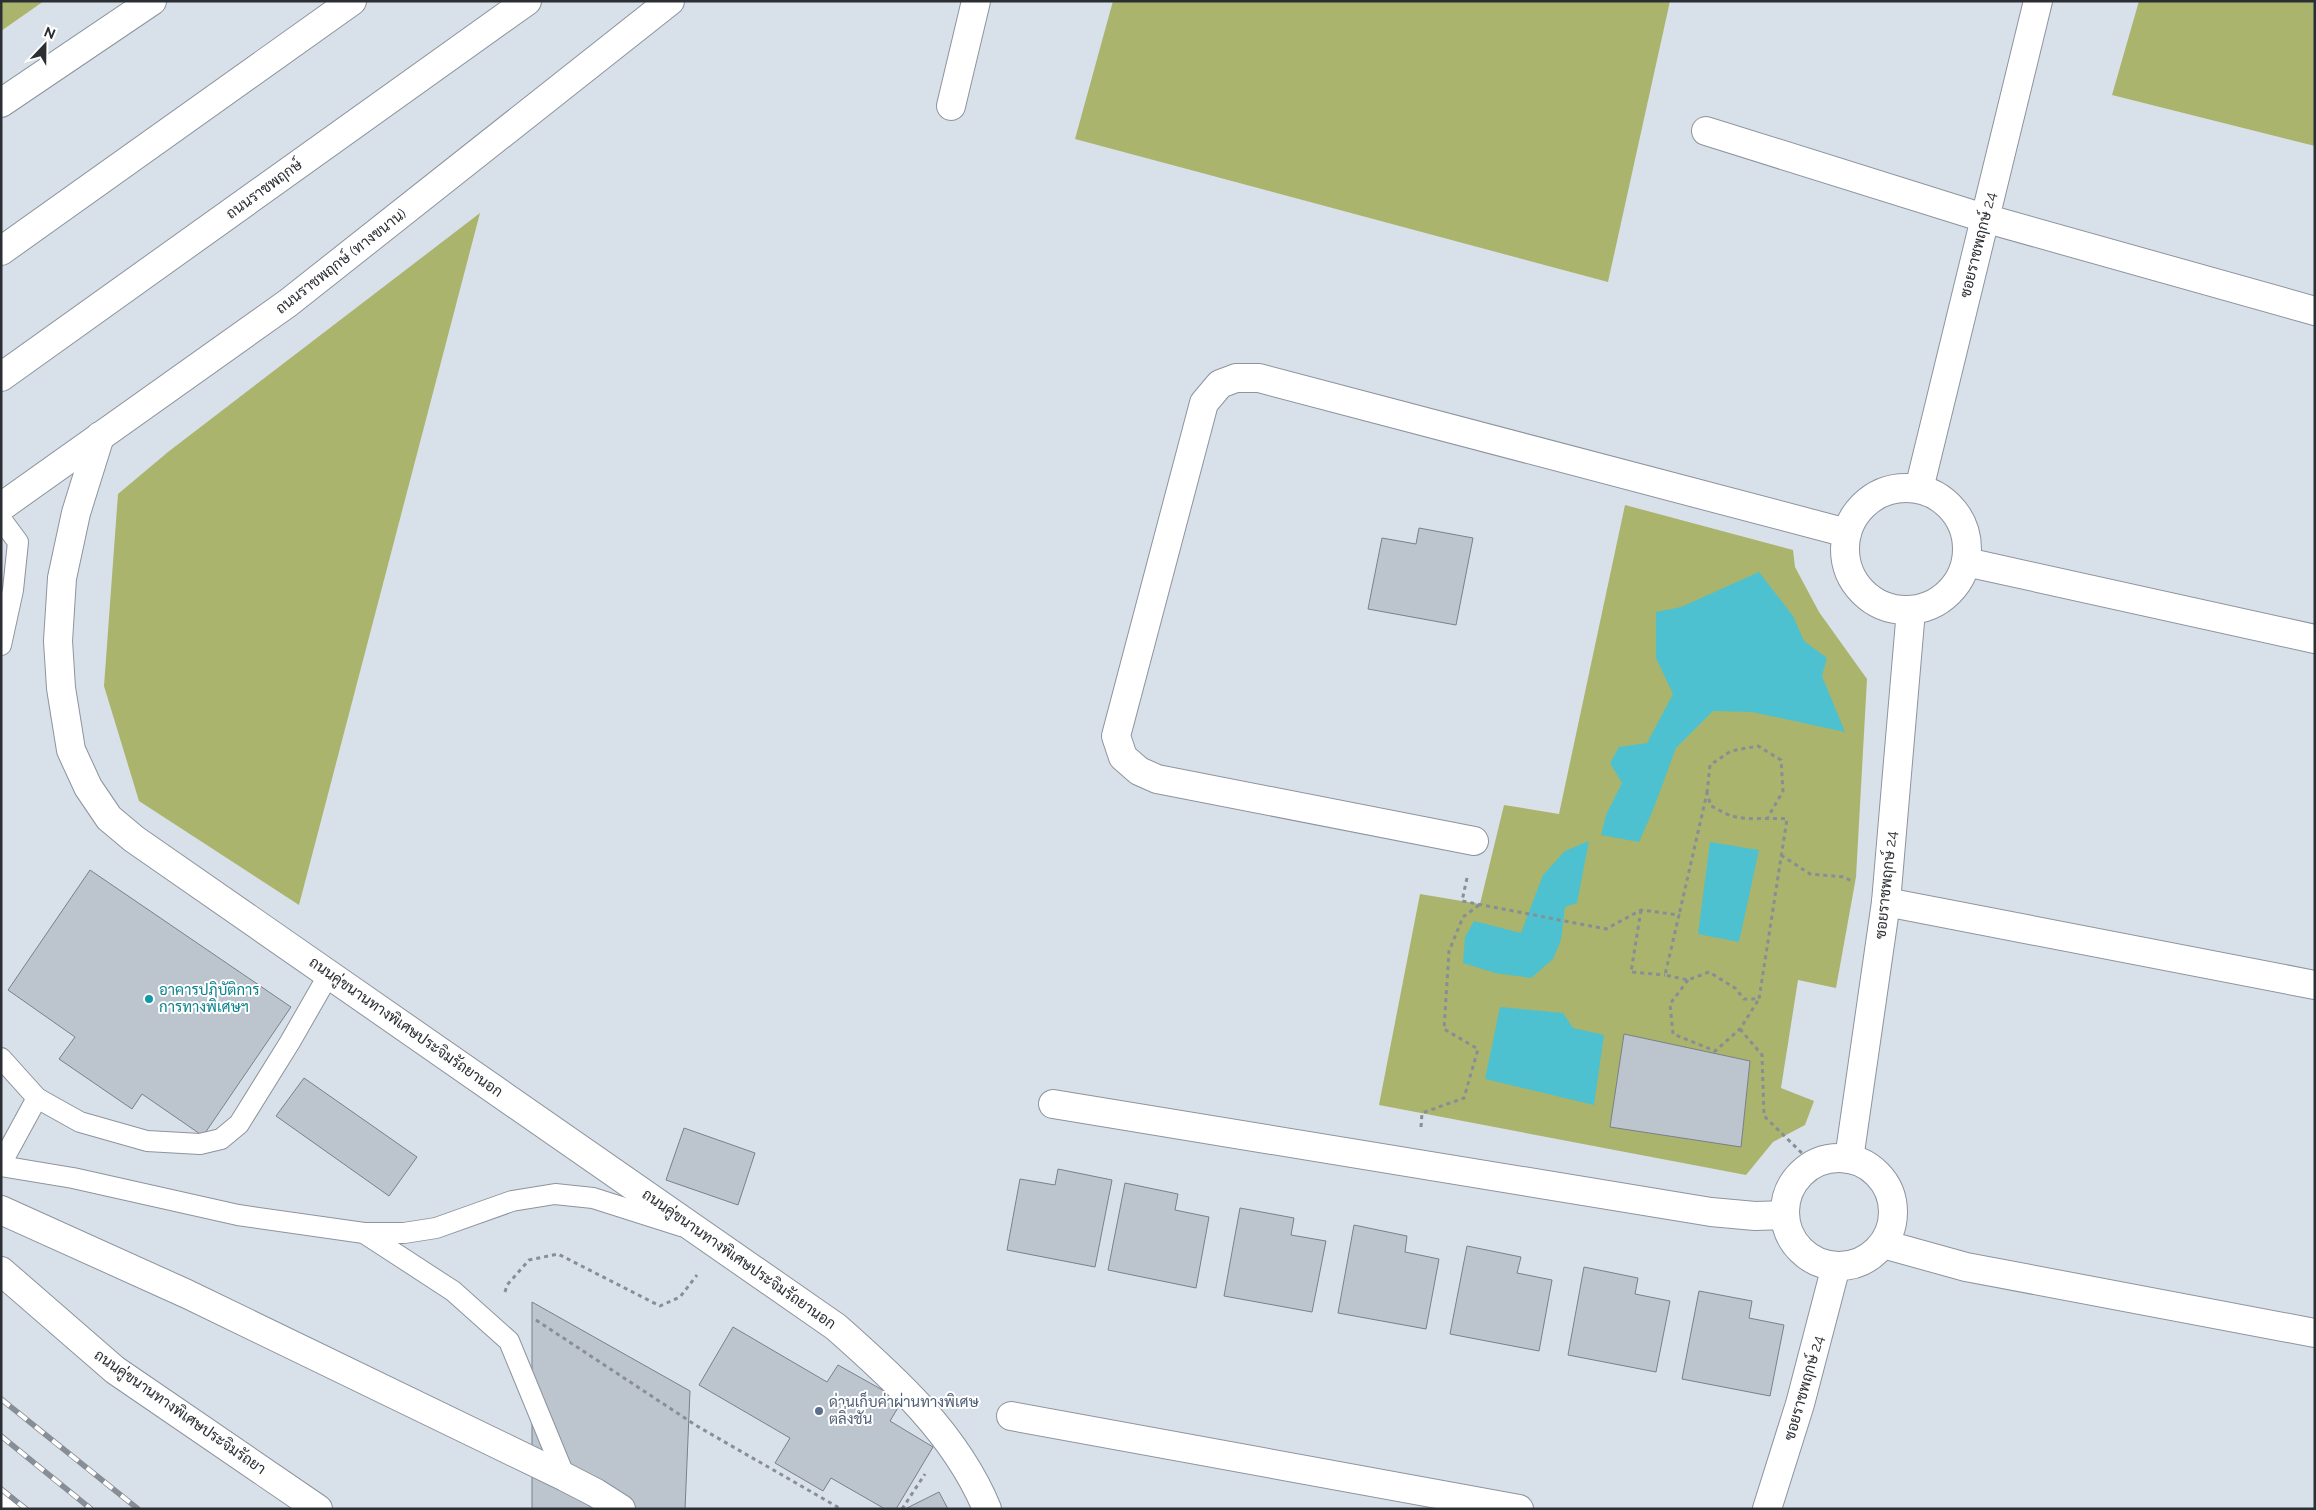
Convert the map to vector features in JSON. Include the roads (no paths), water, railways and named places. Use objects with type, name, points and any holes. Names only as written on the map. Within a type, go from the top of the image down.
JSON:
[{"type":"main road","points":[[1,103],[152,1]]},
{"type":"main road","points":[[1,251],[352,1]]},
{"type":"main road","name":"ถนนราชพฤกษ์","points":[[3,376],[527,1]]},
{"type":"main road","name":"ถนนราชพฤกษ์ (ทางขนาน)","points":[[1,506],[288,303],[670,1]]},
{"type":"main road","points":[[951,106],[976,1]]},
{"type":"main road","name":"ซอยราชพฤกษ์ 24","points":[[1919,489],[2038,1]]},
{"type":"main road","points":[[1706,131],[1984,218],[2315,311]]},
{"type":"main road","points":[[1474,841],[1157,779],[1139,771],[1122,757],[1116,736],[1186,465],[1204,403],[1220,384],[1236,378],[1259,378],[1847,533]]},
{"type":"main road","name":"ถนนคู่ขนานทางพิเศษประจิมรัถยานอก","points":[[100,436],[76,513],[62,578],[58,641],[61,688],[71,750],[88,787],[109,818],[134,839],[836,1327],[895,1378],[929,1417],[956,1453],[980,1492],[987,1509]]},
{"type":"main road","points":[[1901,488],[1919,489],[1938,496],[1952,509],[1962,524],[1968,544],[1966,562],[1961,577],[1952,590],[1940,600],[1927,607],[1911,610],[1888,608],[1868,596],[1852,578],[1845,556],[1847,533],[1854,516],[1866,501],[1882,492],[1901,488]]},
{"type":"main road","points":[[1966,562],[2315,639]]},
{"type":"main road","name":"ซอยราชพฤกษ์ 24","points":[[1849,1159],[1886,902],[1911,610]]},
{"type":"main road","points":[[1886,902],[2315,985]]},
{"type":"main road","points":[[1053,1104],[1711,1212],[1755,1216],[1785,1214]]},
{"type":"main road","points":[[1831,1158],[1849,1159],[1869,1166],[1885,1182],[1893,1202],[1892,1225],[1883,1244],[1870,1257],[1854,1264],[1836,1266],[1817,1261],[1801,1250],[1790,1233],[1785,1214],[1792,1186],[1801,1173],[1813,1164],[1831,1158]]},
{"type":"main road","points":[[1,1210],[187,1294],[565,1477],[621,1509]]},
{"type":"main road","points":[[1883,1244],[1966,1267],[2315,1333]]},
{"type":"main road","name":"ซอยราชพฤกษ์ 24","points":[[1767,1509],[1800,1404],[1836,1266]]},
{"type":"main road","name":"ถนนคู่ขนานทางพิเศษประจิมรัถยา","points":[[1,1270],[114,1370],[318,1509]]},
{"type":"main road","points":[[1012,1416],[1518,1509]]},
{"type":"main road","points":[[1,1505],[6,1509]]},
{"type":"lane","points":[[1,519],[18,542],[13,590],[1,645]]},
{"type":"lane","points":[[1,1058],[37,1098],[80,1122],[147,1141],[200,1144],[221,1139],[239,1124],[290,1042],[329,974]]},
{"type":"lane","points":[[37,1098],[1,1165],[74,1178],[238,1215],[364,1233],[404,1233],[436,1228],[512,1201],[555,1194],[593,1198],[712,1239]]},
{"type":"lane","points":[[364,1233],[453,1290],[509,1341],[565,1477]]},
{"type":"water","points":[[1759,572],[1793,616],[1804,641],[1827,658],[1822,676],[1845,732],[1752,712],[1713,711],[1676,748],[1639,842],[1601,835],[1606,815],[1622,783],[1610,763],[1619,747],[1647,743],[1673,694],[1656,658],[1656,612],[1681,607]]},
{"type":"water","points":[[1589,841],[1577,903],[1565,907],[1561,940],[1553,959],[1531,978],[1495,973],[1463,963],[1465,937],[1474,921],[1521,933],[1543,875],[1565,851]]},
{"type":"water","points":[[1710,842],[1759,850],[1739,942],[1698,934]]},
{"type":"water","points":[[1500,1007],[1563,1013],[1573,1028],[1604,1035],[1594,1105],[1485,1079]]},
{"type":"railway","points":[[1,1399],[138,1509]]},
{"type":"railway","points":[[1,1436],[91,1509]]},
{"type":"railway","points":[[1,1489],[26,1509]]},
{"type":"place","name":"อาคารปฏิบัติการ การทางพิเศษฯ","points":[[149,999]]},
{"type":"place","name":"ด่านเก็บค่าผ่านทางพิเศษ ตลิ่งชัน","points":[[819,1411]]}]
